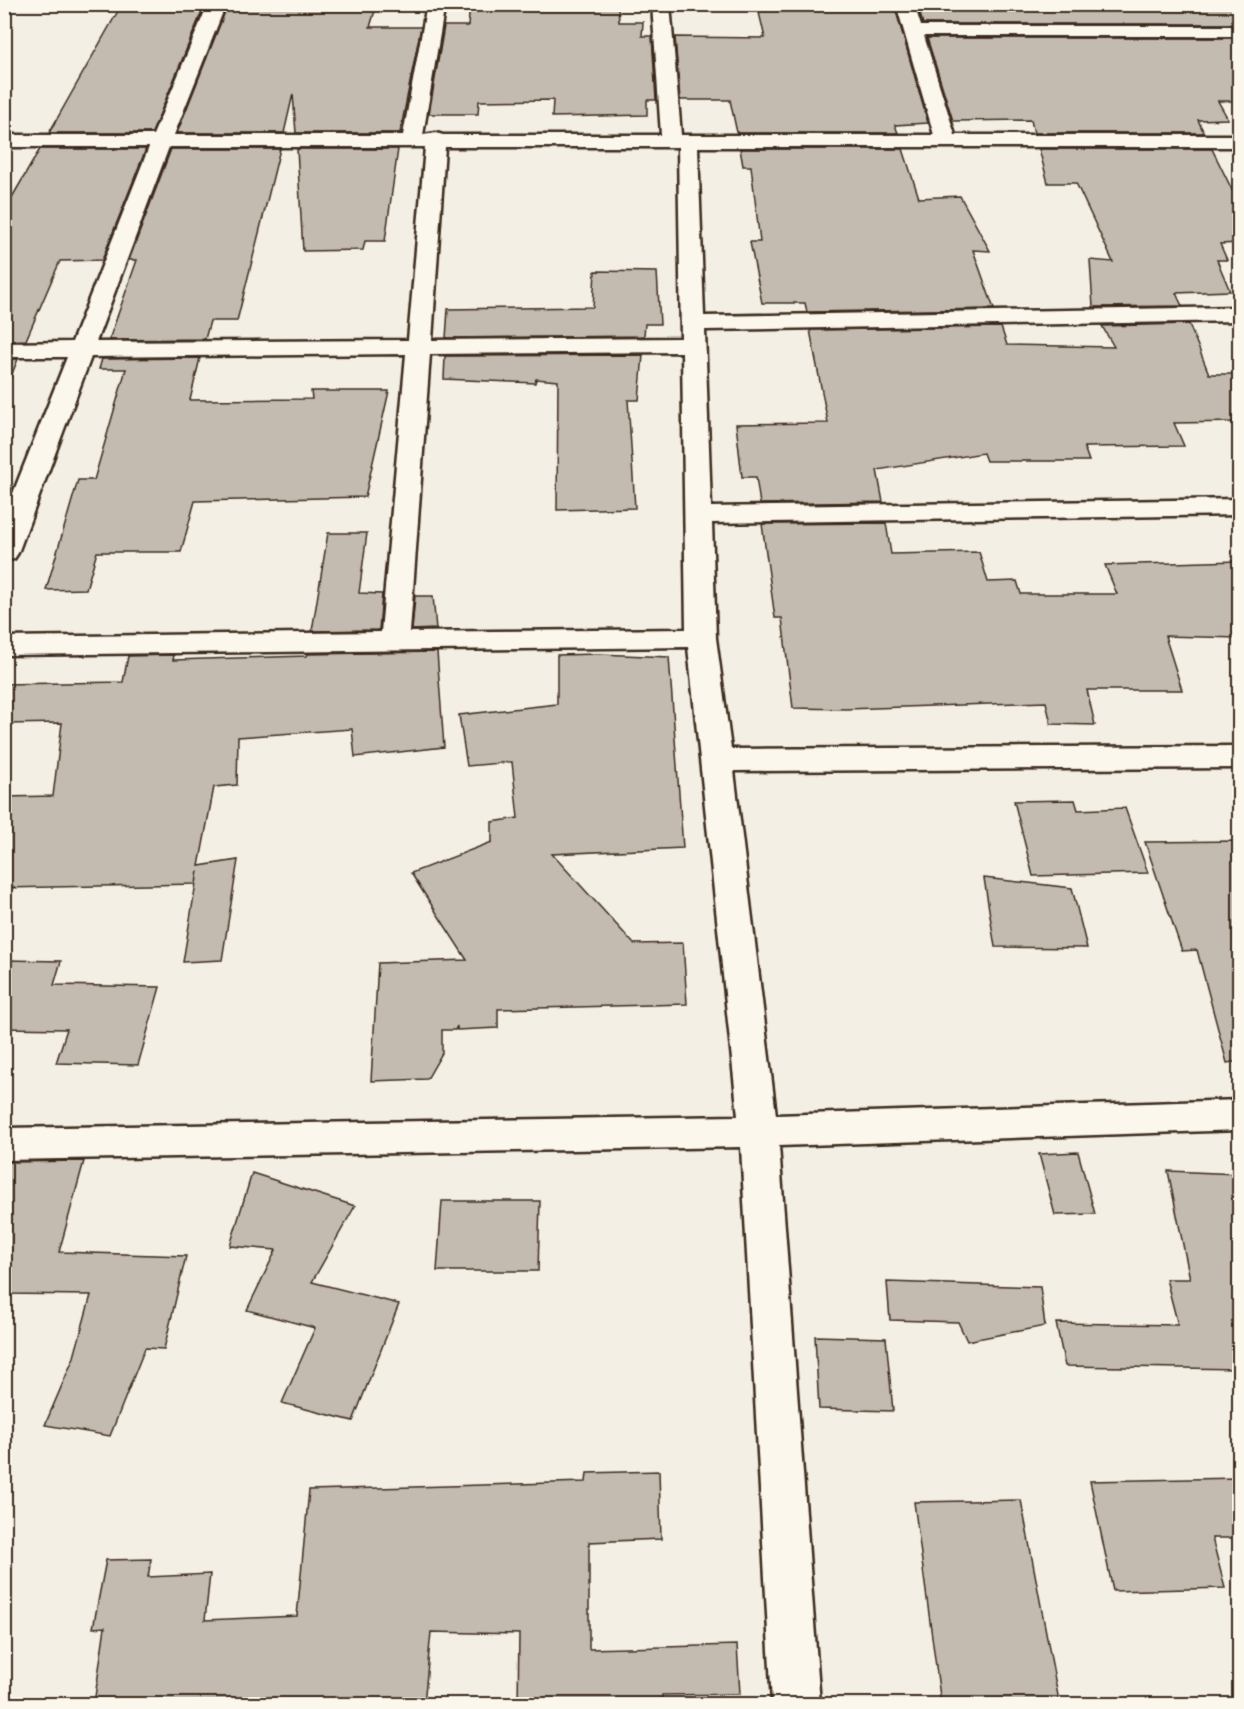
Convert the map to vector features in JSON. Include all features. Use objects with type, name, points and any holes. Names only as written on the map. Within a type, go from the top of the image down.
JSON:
[{"type":"street","points":[[4,553],[161,141],[217,4]]},
{"type":"street","points":[[412,140],[436,4]]},
{"type":"street","points":[[661,4],[680,140],[693,334],[701,639],[759,1131],[796,1704]]},
{"type":"street","points":[[905,4],[946,140]]},
{"type":"street","points":[[1151,14],[1161,31]]},
{"type":"street","points":[[914,31],[1239,31]]},
{"type":"street","points":[[4,141],[436,139],[1234,141],[1239,159]]},
{"type":"street","points":[[395,642],[436,139]]},
{"type":"street","points":[[4,350],[420,347],[693,334],[1239,314]]},
{"type":"street","points":[[698,515],[1239,507]]},
{"type":"street","points":[[4,646],[701,639]]},
{"type":"street","points":[[717,760],[1239,757]]},
{"type":"street","points":[[4,1144],[759,1131],[1239,1115]]},
{"type":"building","points":[[122,4],[205,4],[152,133],[49,133]]},
{"type":"building","points":[[228,4],[377,4],[370,27],[421,27],[400,133],[296,133],[293,94],[284,133],[177,133]]},
{"type":"building","points":[[470,4],[618,4],[619,22],[643,22],[642,36],[652,36],[656,100],[647,100],[647,115],[552,117],[553,100],[479,101],[478,114],[429,114],[444,26],[468,26]]},
{"type":"building","points":[[757,4],[894,4],[928,123],[895,125],[898,133],[737,133],[730,100],[680,100],[675,37],[765,38]]},
{"type":"building","points":[[917,4],[1211,4],[1239,6],[1239,24],[923,24]]},
{"type":"building","points":[[927,38],[1239,38],[1239,101],[1218,101],[1228,119],[1198,120],[1204,133],[1034,133],[1031,120],[953,121]]},
{"type":"building","points":[[40,149],[146,149],[102,260],[60,261],[26,340],[4,341],[4,247],[11,233],[4,233],[4,211]]},
{"type":"building","points":[[171,149],[280,149],[237,321],[210,321],[205,339],[109,340],[137,260],[129,260]]},
{"type":"building","points":[[297,149],[398,149],[385,241],[365,241],[363,250],[303,251]]},
{"type":"building","points":[[740,149],[903,149],[919,198],[960,196],[990,251],[973,250],[994,309],[807,312],[805,303],[762,303],[750,242],[760,242],[751,166],[743,166]]},
{"type":"building","points":[[1039,149],[1212,149],[1239,204],[1239,243],[1220,244],[1227,260],[1217,260],[1230,291],[1176,293],[1182,306],[1093,307],[1090,260],[1113,262],[1076,183],[1048,183]]},
{"type":"building","points":[[595,271],[657,272],[660,324],[645,324],[644,336],[446,338],[448,309],[593,307]]},
{"type":"building","points":[[1189,324],[1209,374],[1239,374],[1239,422],[1174,423],[1184,446],[1084,447],[1089,461],[986,461],[983,453],[877,470],[883,502],[760,504],[756,477],[742,477],[736,424],[828,423],[810,330],[1001,327],[1007,345],[1114,347],[1102,326]]},
{"type":"building","points":[[643,355],[639,400],[628,400],[635,508],[557,510],[558,381],[536,379],[535,383],[444,379],[445,356]]},
{"type":"building","points":[[200,358],[190,400],[312,399],[311,391],[389,391],[365,497],[195,501],[181,552],[97,552],[86,589],[46,590],[78,480],[94,480],[126,369],[99,369],[102,359]]},
{"type":"building","points":[[4,359],[18,359],[5,391],[4,391]]},
{"type":"building","points":[[886,523],[891,554],[979,552],[988,582],[1017,581],[1021,594],[1117,594],[1105,565],[1239,561],[1239,638],[1165,636],[1182,690],[1087,690],[1095,725],[1051,724],[1046,702],[846,709],[793,708],[782,618],[775,618],[762,524]]},
{"type":"building","points":[[328,533],[367,533],[359,593],[382,594],[379,630],[312,631]]},
{"type":"building","points":[[415,596],[433,596],[436,629],[412,630]]},
{"type":"building","points":[[437,652],[444,747],[355,757],[352,729],[238,737],[237,785],[214,787],[199,866],[238,860],[222,960],[183,962],[196,884],[4,888],[4,797],[53,796],[62,723],[4,724],[4,684],[123,682],[128,656],[174,655],[173,660],[307,656],[308,654]]},
{"type":"building","points":[[557,655],[669,657],[683,848],[552,854],[634,944],[683,943],[687,1004],[498,1009],[498,1028],[457,1030],[457,1026],[455,1030],[442,1030],[442,1053],[427,1079],[371,1081],[378,963],[467,960],[411,873],[492,842],[492,822],[518,818],[512,762],[467,766],[459,715],[557,704]]},
{"type":"building","points":[[1075,800],[1078,810],[1125,808],[1148,873],[1033,876],[1014,801]]},
{"type":"building","points":[[1239,841],[1239,1061],[1227,1063],[1197,950],[1182,951],[1145,842]]},
{"type":"building","points":[[984,878],[1072,888],[1087,948],[995,947]]},
{"type":"building","points":[[4,960],[61,961],[54,985],[160,987],[138,1065],[56,1063],[67,1029],[4,1028]]},
{"type":"building","points":[[1078,1152],[1095,1214],[1055,1215],[1039,1154]]},
{"type":"building","points":[[84,1161],[59,1252],[186,1256],[164,1349],[145,1348],[110,1436],[45,1425],[74,1357],[91,1295],[4,1294],[4,1162]]},
{"type":"building","points":[[1168,1171],[1239,1174],[1239,1369],[1065,1366],[1056,1323],[1178,1325],[1166,1279],[1190,1279]]},
{"type":"building","points":[[252,1173],[355,1206],[312,1282],[399,1304],[353,1421],[282,1403],[315,1328],[247,1310],[276,1250],[230,1246]]},
{"type":"building","points":[[442,1201],[540,1201],[538,1271],[437,1271]]},
{"type":"building","points":[[887,1282],[1040,1287],[1045,1326],[967,1341],[958,1322],[890,1320]]},
{"type":"building","points":[[815,1336],[886,1338],[893,1411],[819,1409]]},
{"type":"building","points":[[659,1471],[661,1539],[589,1542],[589,1649],[737,1645],[740,1694],[662,1695],[662,1704],[518,1704],[519,1634],[431,1632],[424,1704],[94,1704],[105,1627],[93,1628],[106,1560],[151,1559],[148,1577],[210,1574],[205,1620],[297,1616],[309,1490],[586,1482],[587,1473]]},
{"type":"building","points":[[1239,1478],[1239,1538],[1212,1538],[1225,1588],[1113,1591],[1090,1481]]},
{"type":"building","points":[[1021,1500],[1059,1701],[941,1704],[914,1502]]}]
